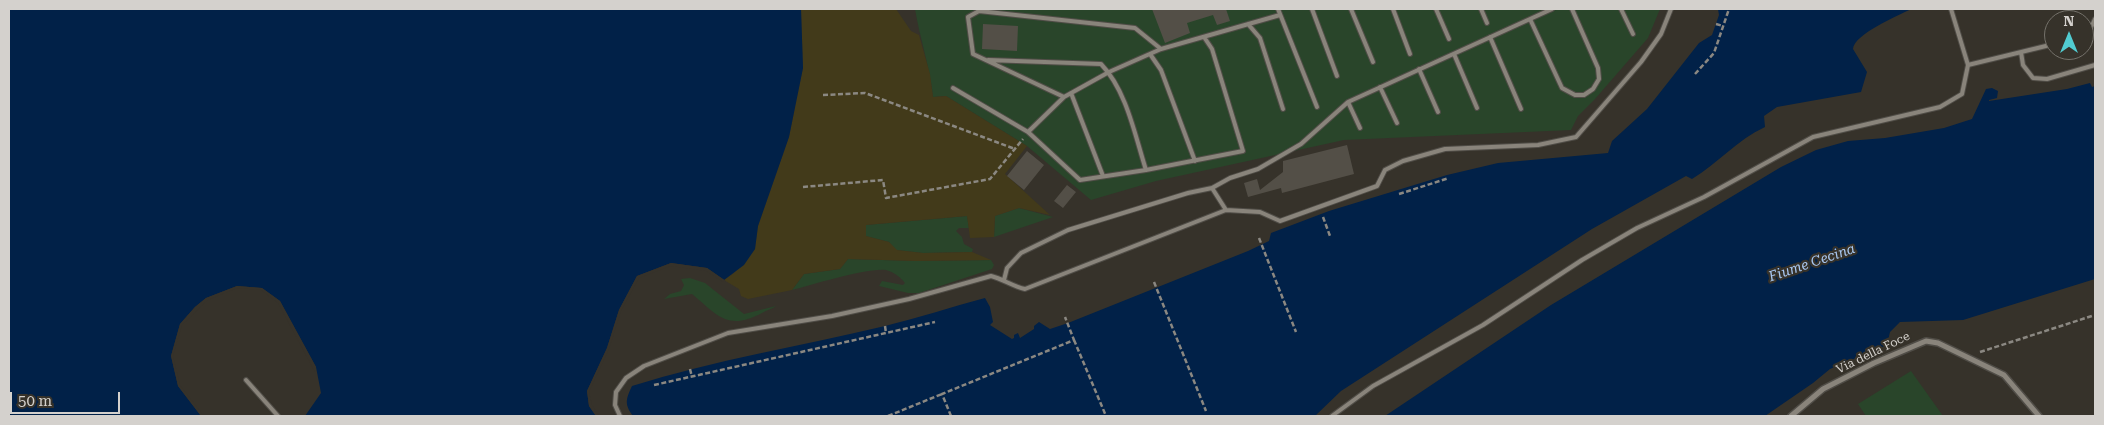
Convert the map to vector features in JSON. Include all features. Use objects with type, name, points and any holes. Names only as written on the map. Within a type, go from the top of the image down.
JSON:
[{"type":"street","name":"Via della Foce","points":[[1791,416],[1823,389],[1926,341],[1938,343],[2004,375],[2039,416]]},
{"type":"lane","points":[[1278,9],[1317,107]]},
{"type":"lane","points":[[1312,9],[1337,76]]},
{"type":"lane","points":[[1351,9],[1373,62]]},
{"type":"lane","points":[[1393,9],[1410,54]]},
{"type":"lane","points":[[1436,9],[1449,39]]},
{"type":"lane","points":[[1481,9],[1487,23]]},
{"type":"lane","points":[[1004,280],[1007,268],[1021,253],[1068,230],[1188,193],[1212,188],[1230,178],[1258,169],[1301,144],[1348,102],[1552,9]]},
{"type":"lane","points":[[1530,19],[1562,88],[1575,95],[1584,95],[1593,89],[1599,79],[1598,68],[1572,9]]},
{"type":"lane","points":[[1621,9],[1633,34]]},
{"type":"lane","points":[[620,416],[615,405],[616,392],[626,378],[644,366],[728,333],[832,316],[910,299],[991,276],[1004,280],[1012,286],[1025,289],[1226,210],[1260,212],[1280,220],[1377,186],[1385,170],[1403,161],[1445,150],[1538,145],[1576,137],[1642,62],[1660,34],[1671,9]]},
{"type":"lane","points":[[1332,416],[1373,386],[1483,325],[1582,260],[1637,228],[1704,197],[1813,136],[1892,120],[1940,107],[1962,94],[1968,65],[1951,9]]},
{"type":"lane","points":[[1064,97],[973,54],[968,17],[979,10],[1135,28],[1161,49]]},
{"type":"lane","points":[[1028,132],[1064,97],[1109,72],[1161,49],[1280,15]]},
{"type":"lane","points":[[1248,24],[1260,38],[1283,109]]},
{"type":"lane","points":[[953,88],[1028,132],[1080,180],[1146,170],[1243,151],[1212,49],[1204,37]]},
{"type":"lane","points":[[1490,37],[1521,109]]},
{"type":"lane","points":[[1968,65],[2044,46]]},
{"type":"lane","points":[[2021,52],[2023,65],[2033,78],[2047,79],[2095,65]]},
{"type":"lane","points":[[1150,54],[1161,70],[1195,161]]},
{"type":"lane","points":[[1454,54],[1477,108]]},
{"type":"lane","points":[[986,60],[1101,64],[1109,72],[1123,98],[1146,170]]},
{"type":"lane","points":[[1419,69],[1438,112]]},
{"type":"lane","points":[[1380,87],[1397,123]]},
{"type":"lane","points":[[1071,93],[1103,176]]},
{"type":"lane","points":[[1348,102],[1360,128]]},
{"type":"lane","points":[[1212,188],[1226,210]]},
{"type":"lane","points":[[246,380],[278,416]]},
{"type":"path","points":[[1695,74],[1714,53],[1729,9]]},
{"type":"path","points":[[1716,24],[1724,26]]},
{"type":"path","points":[[823,95],[864,93],[1015,149]]},
{"type":"path","points":[[803,187],[883,180],[886,198],[990,179],[1028,132]]},
{"type":"path","points":[[1401,192],[1449,178]]},
{"type":"path","points":[[1323,217],[1330,236]]},
{"type":"path","points":[[1259,238],[1296,332]]},
{"type":"path","points":[[1154,282],[1206,412]]},
{"type":"path","points":[[1966,356],[2095,315]]},
{"type":"path","points":[[1065,317],[1106,416]]},
{"type":"path","points":[[654,385],[935,322]]},
{"type":"path","points":[[885,326],[886,333]]},
{"type":"path","points":[[888,416],[1074,340]]},
{"type":"path","points":[[690,369],[692,378]]},
{"type":"path","points":[[942,394],[951,416]]},
{"type":"green space","points":[[915,9],[1660,9],[1648,38],[1578,116],[1571,130],[1344,140],[1156,181],[1091,200],[1027,146],[946,96],[933,97]]},
{"type":"green space","points":[[1019,208],[1053,217],[994,237],[995,216]]},
{"type":"green space","points":[[967,216],[969,228],[959,228],[956,231],[962,237],[964,244],[973,249],[972,252],[923,253],[896,250],[889,242],[865,236],[866,225]]},
{"type":"green space","points":[[848,259],[916,261],[991,260],[994,265],[992,269],[919,293],[908,293],[879,286],[882,281],[903,285],[905,283],[892,272],[886,270],[867,271],[792,290],[804,274],[840,269]]},
{"type":"green space","points":[[690,278],[705,283],[744,314],[776,306],[750,318],[732,321],[724,319],[709,309],[692,294],[664,299],[670,294],[681,291],[684,285],[681,279]]},
{"type":"green space","points":[[1911,371],[1943,416],[1866,416],[1858,404]]},
{"type":"sand","points":[[801,9],[896,9],[911,31],[919,35],[930,74],[933,97],[946,96],[1027,146],[1005,174],[1050,215],[1019,208],[995,216],[994,237],[970,238],[967,216],[866,225],[866,236],[889,242],[897,250],[923,253],[972,252],[991,260],[916,261],[848,259],[840,269],[804,274],[792,290],[748,299],[741,296],[739,289],[724,280],[734,273],[755,249],[758,226],[789,137],[803,68]]},
{"type":"water","points":[[9,9],[801,9],[803,68],[789,137],[758,226],[755,249],[744,265],[724,280],[707,268],[671,263],[637,276],[619,310],[607,348],[587,391],[589,406],[596,416],[305,416],[321,393],[316,367],[280,301],[262,288],[237,286],[206,298],[195,307],[180,324],[171,356],[178,386],[201,416],[9,416]]},
{"type":"water","points":[[1718,9],[1911,9],[1868,32],[1855,43],[1853,49],[1867,72],[1861,92],[1777,107],[1764,116],[1765,127],[1745,138],[1701,173],[1692,179],[1686,176],[1592,229],[1341,391],[1315,416],[633,416],[628,408],[627,398],[632,386],[726,361],[910,320],[985,298],[990,307],[993,322],[990,325],[1012,339],[1018,333],[1020,338],[1034,329],[1034,326],[1039,322],[1050,329],[1068,323],[1248,251],[1269,241],[1271,233],[1329,211],[1447,175],[1498,163],[1608,153],[1612,141],[1647,109],[1699,43],[1712,35],[1719,15]]},
{"type":"water","name":"Fiume Cecina","points":[[2090,83],[2092,87],[2095,86],[2095,279],[1963,320],[1900,322],[1890,332],[1887,345],[1830,369],[1765,416],[1385,416],[1551,305],[1781,167],[1816,150],[1848,141],[1885,138],[1944,128],[1972,119],[1986,89],[1992,88],[1998,91],[1997,98],[1989,101],[2067,89]]},
{"type":"pier","points":[[671,263],[707,268],[726,281],[723,282],[706,271],[671,266],[639,278],[621,311],[609,349],[589,392],[592,405],[599,416],[596,416],[589,406],[587,391],[607,348],[619,310],[637,276]]},
{"type":"pier","points":[[237,286],[262,288],[280,301],[316,367],[315,372],[278,303],[261,290],[237,288],[208,300],[182,325],[173,356],[180,385],[204,416],[201,416],[178,386],[171,356],[180,324],[195,307],[206,298]]},
{"type":"building","points":[[1152,9],[1226,9],[1230,21],[1217,25],[1213,15],[1187,23],[1190,33],[1165,43]]},
{"type":"building","points":[[983,24],[1018,26],[1017,51],[982,49]]},
{"type":"building","points":[[1347,145],[1354,174],[1282,193],[1281,188],[1248,197],[1244,183],[1257,179],[1260,190],[1283,172],[1283,161]]},
{"type":"building","points":[[1027,151],[1044,165],[1024,190],[1007,176]]},
{"type":"building","points":[[1067,185],[1076,192],[1063,208],[1054,201]]}]
